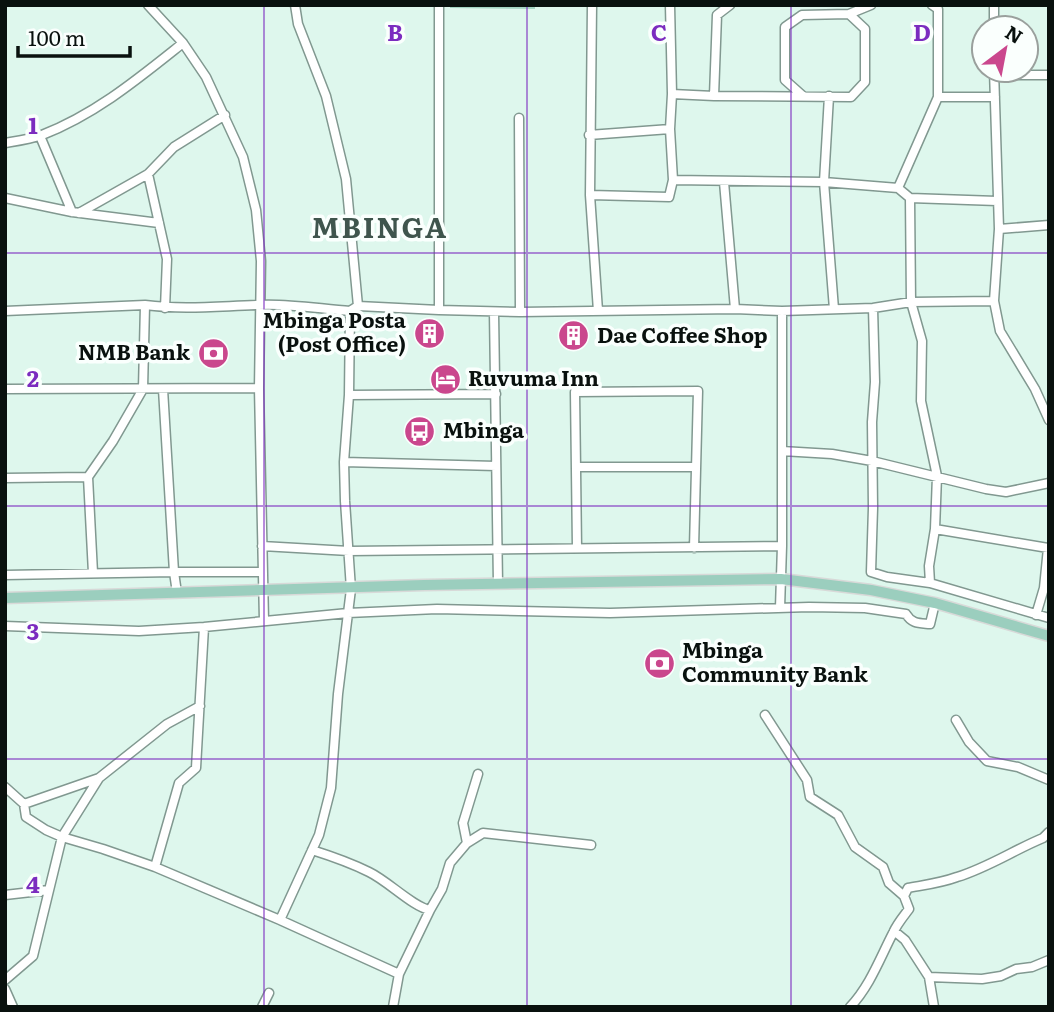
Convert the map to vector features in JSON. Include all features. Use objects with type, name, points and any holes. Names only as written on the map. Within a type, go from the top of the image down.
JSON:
[{"type":"main road","points":[[5,598],[781,579],[871,590],[935,603],[1049,636]]},
{"type":"street","points":[[148,5],[183,43],[206,77],[243,157],[256,209],[261,261],[259,388],[264,621]]},
{"type":"street","points":[[280,920],[319,835],[331,788],[338,694],[351,589],[344,462],[354,308],[346,179],[326,96],[298,24],[295,5]]},
{"type":"street","points":[[439,5],[439,310]]},
{"type":"street","points":[[592,5],[590,195],[598,311]]},
{"type":"street","points":[[590,195],[669,197],[673,180],[670,129],[670,5]]},
{"type":"street","points":[[714,96],[717,15],[730,5]]},
{"type":"street","points":[[849,15],[871,5]]},
{"type":"street","points":[[898,188],[938,97],[938,9],[932,5]]},
{"type":"street","points":[[672,94],[850,97],[865,82],[865,29],[849,15],[825,10],[802,15],[785,27],[785,80],[803,96]]},
{"type":"street","points":[[5,143],[40,136],[87,114],[130,85],[183,43]]},
{"type":"street","points":[[994,84],[999,229],[994,301],[1000,331],[1035,389],[1049,420]]},
{"type":"street","points":[[829,96],[824,182],[834,309]]},
{"type":"street","points":[[938,97],[995,97]]},
{"type":"street","points":[[76,212],[148,174],[174,147],[225,115]]},
{"type":"street","points":[[519,118],[520,312]]},
{"type":"street","points":[[589,135],[670,129]]},
{"type":"street","points":[[40,136],[76,212]]},
{"type":"street","points":[[148,174],[167,259],[165,308]]},
{"type":"street","points":[[673,180],[824,182],[898,188],[910,198],[997,201]]},
{"type":"street","points":[[724,182],[735,309]]},
{"type":"street","points":[[5,198],[76,212],[159,223]]},
{"type":"street","points":[[910,198],[911,302],[922,341],[921,401],[937,476],[935,529],[929,566],[930,583]]},
{"type":"street","points":[[999,229],[1049,225]]},
{"type":"street","points":[[5,311],[145,305],[165,308],[261,304],[495,312],[735,309],[782,312],[873,308],[911,302],[994,301]]},
{"type":"street","points":[[93,573],[88,477],[113,441],[143,389],[145,305]]},
{"type":"street","points":[[873,308],[871,572],[930,583],[1049,618]]},
{"type":"street","points":[[495,312],[498,584]]},
{"type":"street","points":[[780,608],[782,312]]},
{"type":"street","points":[[5,389],[259,388]]},
{"type":"street","points":[[163,389],[177,593]]},
{"type":"street","points":[[577,548],[575,392],[698,391],[694,548]]},
{"type":"street","points":[[349,395],[496,394]]},
{"type":"street","points":[[782,452],[832,454],[872,461],[1006,492],[1049,483]]},
{"type":"street","points":[[344,462],[496,466]]},
{"type":"street","points":[[576,467],[695,467]]},
{"type":"street","points":[[5,478],[88,477]]},
{"type":"street","points":[[935,529],[1048,548],[1044,588],[1037,615]]},
{"type":"street","points":[[262,546],[349,551],[782,546]]},
{"type":"street","points":[[5,575],[263,572]]},
{"type":"street","points":[[5,626],[139,631],[348,613],[437,609],[610,613],[809,607],[865,608],[898,612],[906,614],[909,620],[916,623],[930,624],[935,603]]},
{"type":"street","points":[[155,867],[180,783],[195,768],[204,627]]},
{"type":"street","points":[[24,804],[99,778],[167,724],[200,706]]},
{"type":"street","points":[[765,715],[807,780],[810,797],[838,815],[856,847],[883,867],[889,883],[904,896],[909,909],[894,931],[877,967],[850,1007]]},
{"type":"street","points":[[956,720],[969,742],[987,761],[1018,766],[1049,780]]},
{"type":"street","points":[[467,843],[463,823],[478,774]]},
{"type":"street","points":[[5,980],[33,956],[62,837],[99,778]]},
{"type":"street","points":[[5,787],[24,804],[26,817],[46,830],[155,867],[399,974]]},
{"type":"street","points":[[904,896],[908,887],[958,877],[1043,838],[1049,832]]},
{"type":"street","points":[[393,1007],[399,974],[442,889],[450,863],[467,843],[483,833],[591,845]]},
{"type":"street","points":[[312,850],[370,872],[422,909],[430,911]]},
{"type":"street","points":[[5,895],[49,890]]},
{"type":"street","points":[[894,931],[905,940],[929,977],[934,1007]]},
{"type":"street","points":[[929,977],[982,979],[1001,976],[1049,960]]},
{"type":"street","points":[[5,989],[13,1007]]},
{"type":"street","points":[[262,1007],[269,993]]},
{"type":"green space","points":[[450,5],[535,5],[535,9],[450,8]]},
{"type":"place","name":"Mbinga Posta (Post Office)","points":[[429,333]]},
{"type":"place","name":"Dae Coffee Shop","points":[[574,336]]},
{"type":"place","name":"NMB Bank","points":[[213,353]]},
{"type":"place","name":"Ruvuma Inn","points":[[445,379]]},
{"type":"place","name":"Mbinga","points":[[420,431]]},
{"type":"place","name":"Mbinga Community Bank","points":[[659,663]]},
{"type":"district","name":"MBINGA","points":[[380,228]]}]
